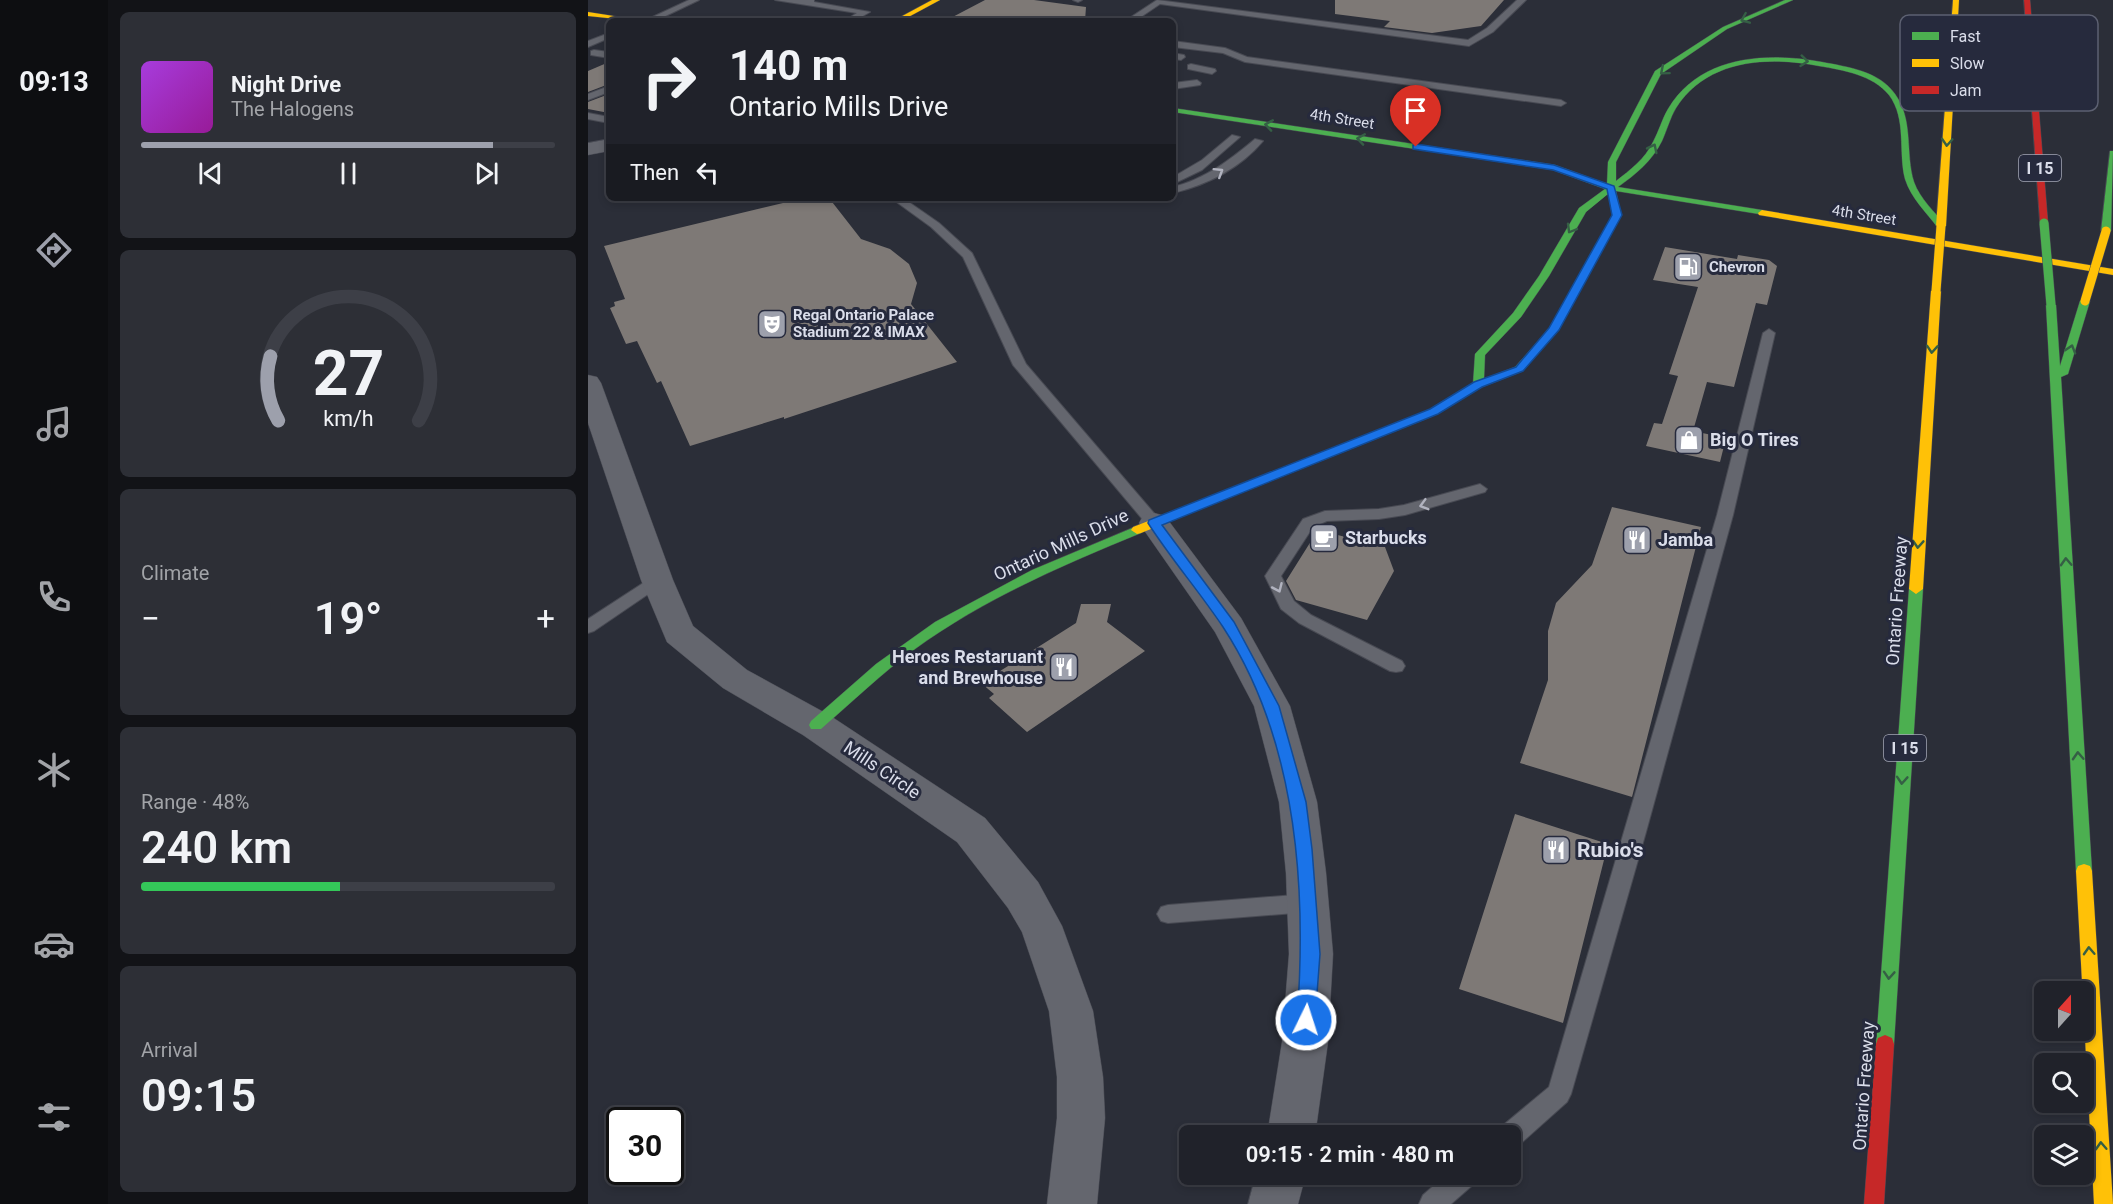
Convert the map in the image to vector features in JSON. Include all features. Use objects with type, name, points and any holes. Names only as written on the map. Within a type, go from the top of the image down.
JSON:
[{"type":"main road","points":[[902,18],[937,0]]},
{"type":"main road","name":"Ontario Mills Drive","points":[[816,725],[882,667],[936,630],[992,596],[1086,550],[1434,412],[1478,385],[1519,369],[1554,330],[1617,215],[1611,188],[1612,162],[1658,73],[1725,28],[1790,0]]},
{"type":"main road","name":"Ontario Freeway","points":[[1955,15],[1956,0]]},
{"type":"main road","name":"I 15","points":[[2027,0],[2028,15]]},
{"type":"main road","points":[[588,14],[614,18]]},
{"type":"main road","points":[[588,30],[606,33]]},
{"type":"main road","points":[[1478,385],[1480,354],[1517,315],[1544,276],[1582,210],[1648,158],[1674,104],[1686,87],[1705,73],[1722,65],[1743,60],[1781,59],[1813,62],[1855,72],[1890,92],[1900,112],[1911,183],[1941,226]]},
{"type":"main road","name":"4th Street","points":[[1176,110],[1554,168],[1611,188]]},
{"type":"main road","name":"Ontario Freeway","points":[[1874,1204],[1949,111]]},
{"type":"main road","name":"I 15","points":[[2035,111],[2051,305],[2104,1204]]},
{"type":"main road","points":[[1215,134],[1264,142]]},
{"type":"main road","points":[[2056,396],[2106,231],[2113,153]]},
{"type":"main road","name":"4th Street","points":[[1567,188],[1611,188],[2113,272]]},
{"type":"street","points":[[588,140],[606,137]]},
{"type":"street","points":[[588,149],[606,146]]},
{"type":"street","name":"Mills Circle","points":[[588,383],[657,580],[679,633],[735,679],[816,725],[971,830],[1023,895],[1041,926],[1071,1011],[1080,1077],[1081,1118],[1072,1204]]},
{"type":"street","points":[[1154,523],[1229,626],[1272,706],[1298,802],[1311,954],[1305,1042],[1292,1125]]},
{"type":"street","points":[[1273,1204],[1278,1185]]},
{"type":"lane","points":[[655,18],[695,0]]},
{"type":"lane","points":[[779,0],[866,12],[854,18]]},
{"type":"lane","points":[[801,3],[814,0]]},
{"type":"lane","points":[[1134,18],[1161,1],[1469,43],[1490,30],[1522,0]]},
{"type":"lane","points":[[588,44],[606,35]]},
{"type":"lane","points":[[1176,44],[1225,51],[1252,60],[1561,103]]},
{"type":"lane","points":[[590,54],[606,55]]},
{"type":"lane","points":[[1176,56],[1213,70]]},
{"type":"lane","points":[[1186,72],[1213,70]]},
{"type":"lane","points":[[1186,72],[1213,70]]},
{"type":"lane","points":[[1186,72],[1213,70]]},
{"type":"lane","points":[[588,87],[606,85]]},
{"type":"lane","points":[[588,97],[606,85]]},
{"type":"lane","points":[[588,116],[606,119]]},
{"type":"lane","points":[[1176,181],[1188,176],[1235,137]]},
{"type":"lane","points":[[1176,189],[1210,178],[1264,142]]},
{"type":"lane","points":[[900,201],[935,225],[968,255],[1020,365],[1154,523]]},
{"type":"lane","points":[[1521,1127],[1559,1094],[1636,832],[1725,515],[1769,333]]},
{"type":"lane","points":[[1396,666],[1305,620],[1287,605],[1273,576],[1308,523],[1325,516],[1379,514],[1405,510],[1480,489]]},
{"type":"lane","points":[[588,627],[657,580]]},
{"type":"lane","points":[[1168,914],[1308,903]]},
{"type":"lane","points":[[1432,1204],[1454,1185]]},
{"type":"building","points":[[985,0],[1034,0],[1086,7],[1085,18],[951,18]]},
{"type":"building","points":[[1335,0],[1504,0],[1481,26],[1432,33],[1384,27],[1390,21],[1335,14]]},
{"type":"building","points":[[606,63],[606,85],[588,92],[588,71]]},
{"type":"building","points":[[606,95],[606,112],[588,109],[588,102]]},
{"type":"building","name":"Regal Ontario Palace Stadium 22 & IMAX","points":[[792,201],[831,201],[861,239],[890,249],[909,264],[917,283],[911,304],[957,362],[784,419],[784,417],[690,446],[661,381],[657,383],[637,341],[626,344],[610,308],[615,306],[614,302],[625,299],[604,246]]},
{"type":"building","points":[[1665,247],[1737,259],[1738,255],[1769,260],[1777,266],[1767,305],[1756,303],[1734,387],[1707,382],[1693,431],[1726,438],[1720,462],[1646,446],[1654,423],[1662,424],[1678,376],[1669,374],[1698,287],[1653,280]]},
{"type":"building","points":[[1612,507],[1701,527],[1632,797],[1520,763],[1548,680],[1548,631],[1556,603],[1592,565]]},
{"type":"building","points":[[1318,530],[1385,547],[1394,571],[1367,620],[1296,600],[1286,581]]},
{"type":"building","name":"Heroes Restaruant and Brewhouse","points":[[1081,604],[1111,604],[1107,622],[1145,651],[1027,732],[989,698],[994,694],[981,683],[1076,623]]},
{"type":"building","points":[[1515,814],[1608,844],[1563,1023],[1459,989]]},
{"type":"traffic: fast","points":[[1611,188],[1612,162],[1658,73],[1725,28],[1790,0]]},
{"type":"traffic: fast","points":[[1611,188],[1631,173],[1653,150],[1673,107],[1686,90],[1701,78],[1737,63],[1756,60],[1796,60],[1856,72],[1884,86],[1891,93],[1900,110]]},
{"type":"traffic: fast","points":[[1176,110],[1555,168],[1611,188],[1762,213]]},
{"type":"traffic: fast","points":[[1900,111],[1907,170],[1912,187],[1941,226]]},
{"type":"traffic: fast","points":[[2106,231],[2113,153]]},
{"type":"traffic: fast","points":[[1429,414],[1478,385],[1519,369],[1553,330],[1617,215],[1611,188],[1582,210],[1544,276],[1517,315],[1480,354],[1478,385]]},
{"type":"traffic: fast","points":[[2044,223],[2051,305]]},
{"type":"traffic: fast","points":[[2063,374],[2085,301]]},
{"type":"traffic: fast","points":[[2051,305],[2084,871]]},
{"type":"traffic: fast","points":[[816,725],[881,668],[910,646],[971,607],[1037,573],[1137,530]]},
{"type":"traffic: fast","points":[[1885,1044],[1916,589]]},
{"type":"traffic: slow","points":[[902,18],[937,0]]},
{"type":"traffic: slow","points":[[1955,15],[1956,0]]},
{"type":"traffic: slow","points":[[588,14],[614,18]]},
{"type":"traffic: slow","points":[[1941,226],[1949,111]]},
{"type":"traffic: slow","points":[[1762,213],[2113,272]]},
{"type":"traffic: slow","points":[[1936,291],[1941,226]]},
{"type":"traffic: slow","points":[[2085,301],[2106,231]]},
{"type":"traffic: slow","points":[[1916,589],[1936,291]]},
{"type":"traffic: slow","points":[[1137,530],[1429,414]]},
{"type":"traffic: slow","points":[[2084,871],[2104,1204]]},
{"type":"traffic: jam","points":[[2027,0],[2028,15]]},
{"type":"traffic: jam","points":[[2035,111],[2044,223]]},
{"type":"traffic: jam","points":[[1874,1204],[1885,1044]]},
{"type":"place","name":"Chevron","points":[[1688,267]]},
{"type":"place","name":"Regal Ontario Palace Stadium 22 & IMAX","points":[[772,324]]},
{"type":"place","name":"Big O Tires","points":[[1689,440]]},
{"type":"place","name":"Starbucks","points":[[1324,538]]},
{"type":"place","name":"Jamba","points":[[1637,540]]},
{"type":"place","name":"Heroes Restaruant and Brewhouse","points":[[1064,667]]},
{"type":"place","name":"Rubio's","points":[[1556,850]]},
{"type":"route","points":[[1306,1020],[1311,954],[1306,873],[1298,802],[1272,706],[1229,626],[1154,523],[1434,412],[1478,385],[1519,369],[1554,330],[1617,215],[1611,188],[1554,168],[1416,147]]}]
